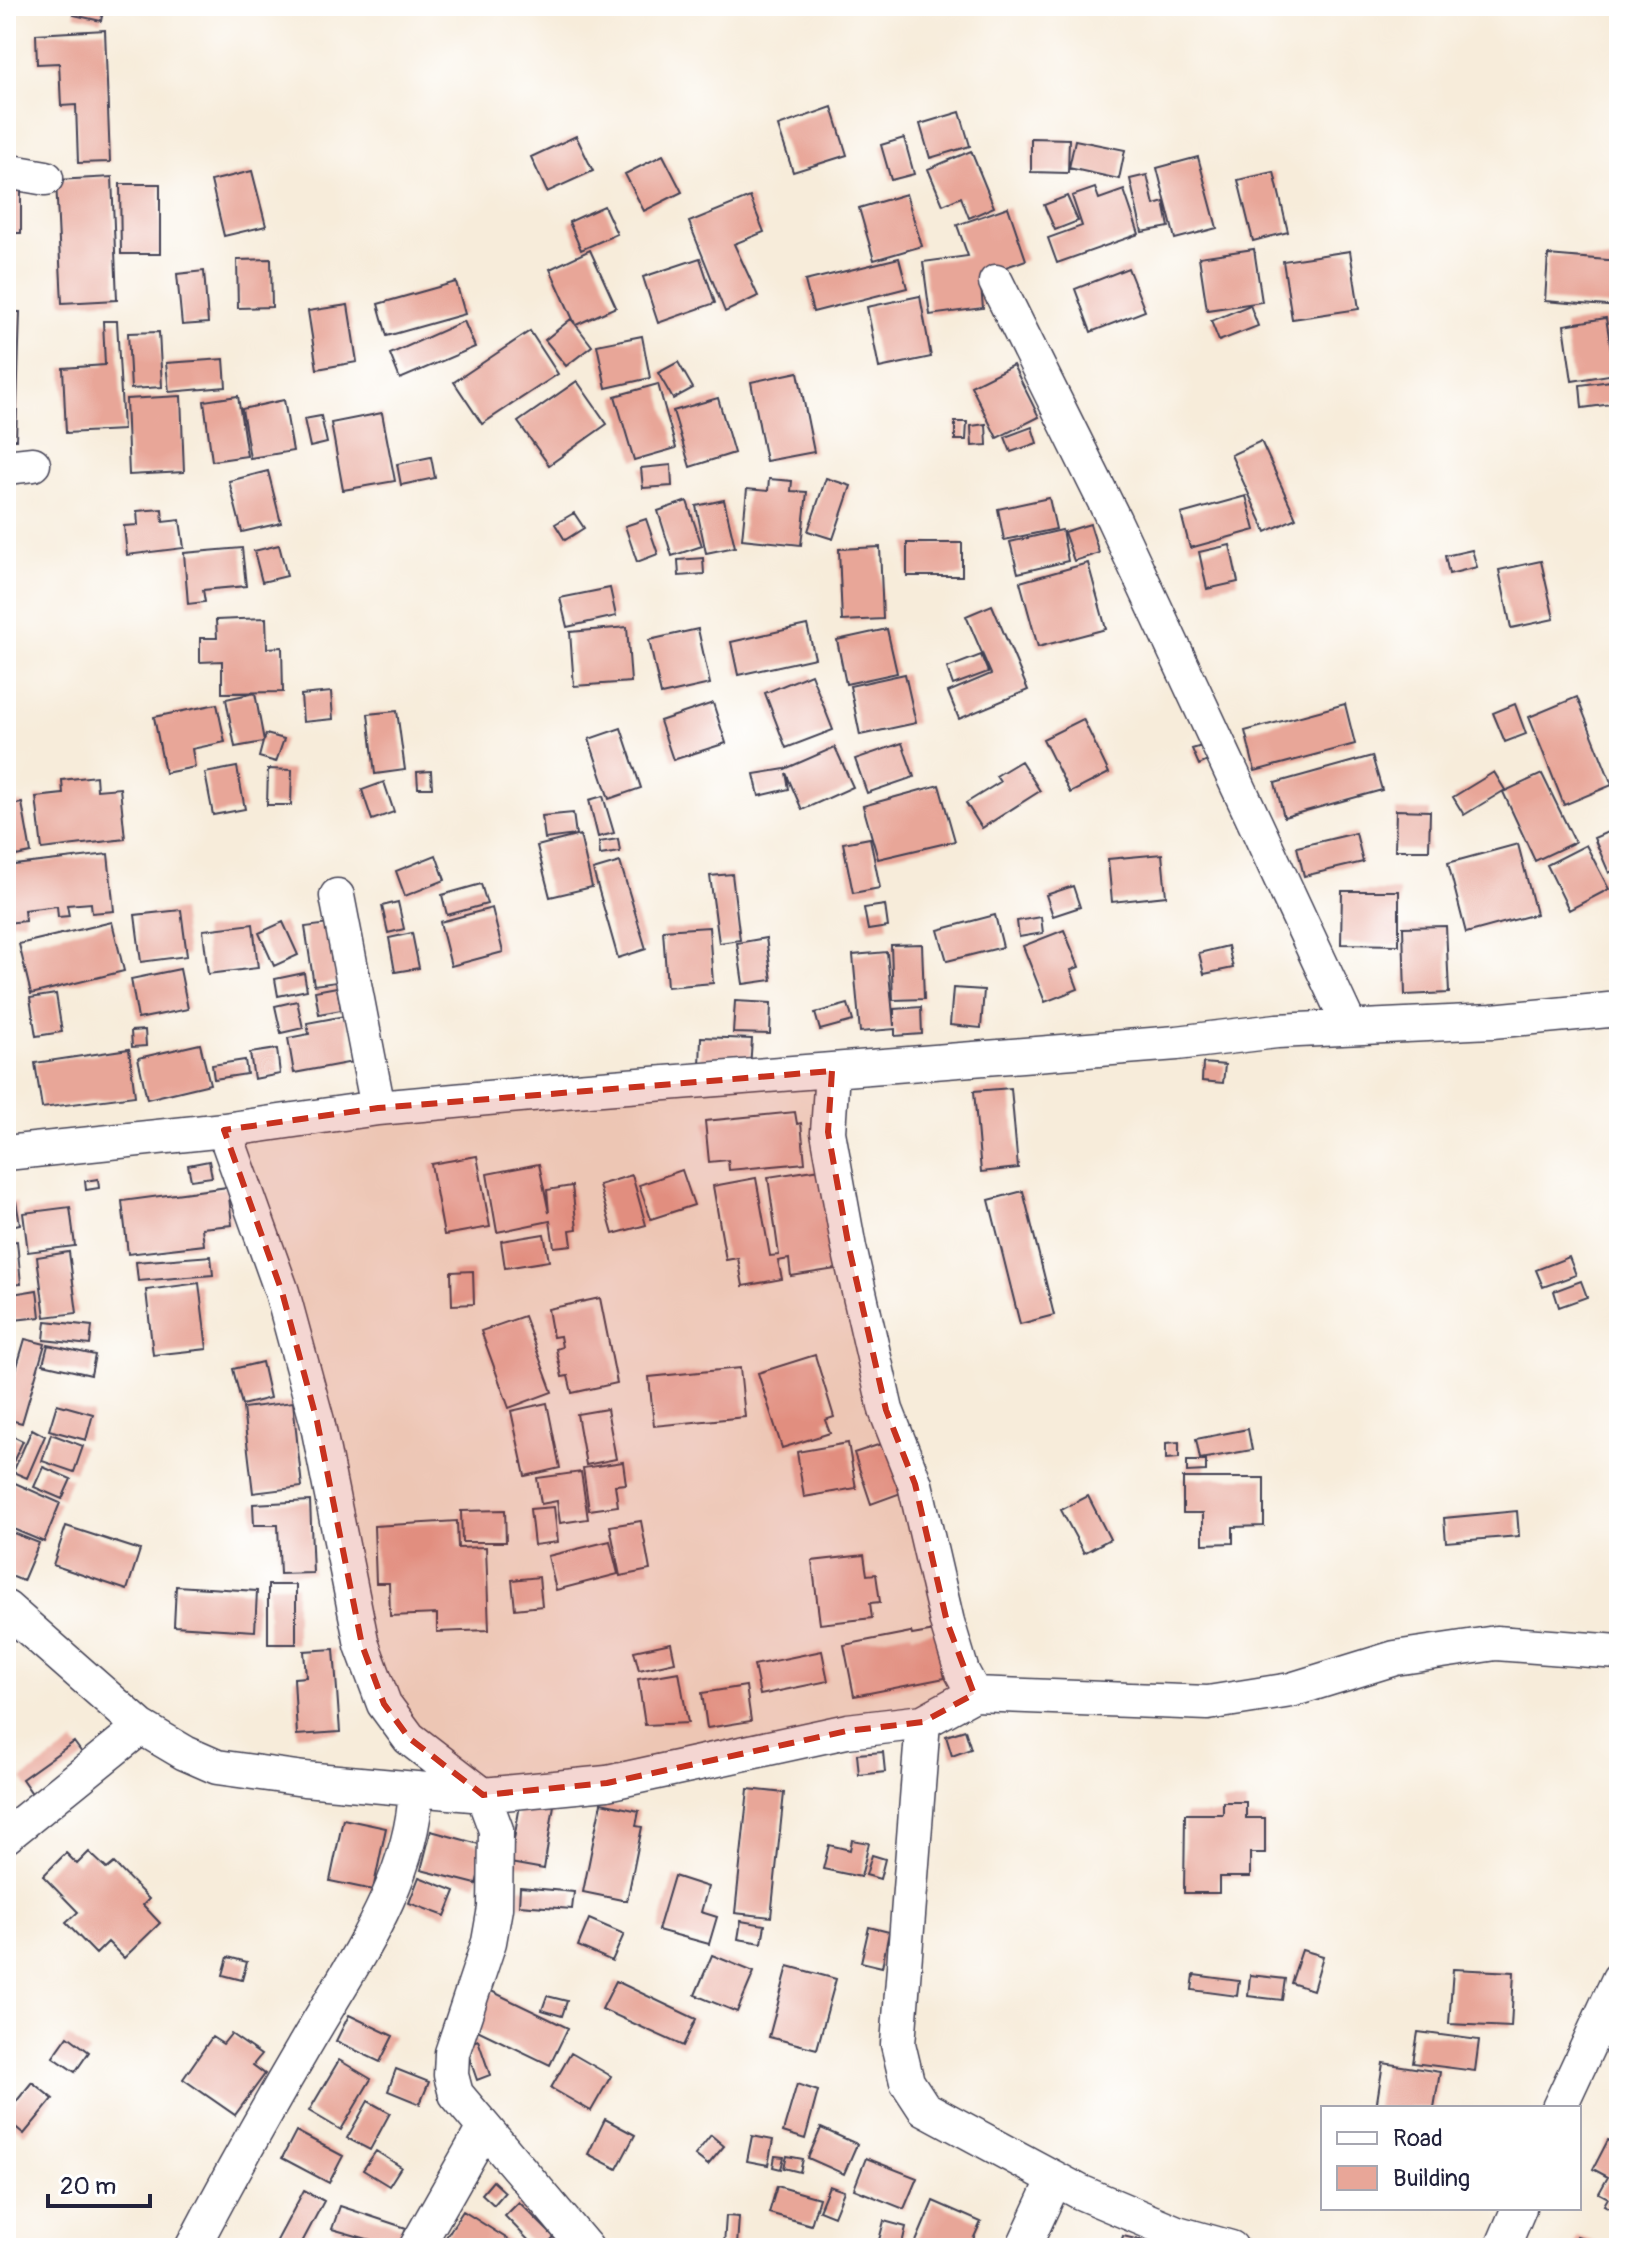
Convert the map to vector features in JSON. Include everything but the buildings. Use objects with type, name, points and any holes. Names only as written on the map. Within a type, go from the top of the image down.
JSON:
[{"type":"street","points":[[6,171],[46,178]]},
{"type":"street","points":[[996,282],[1114,520],[1350,1027]]},
{"type":"street","points":[[337,896],[378,1108]]},
{"type":"street","points":[[6,1153],[224,1130],[378,1108],[1350,1027],[1492,1021],[1619,1009]]},
{"type":"street","points":[[832,1071],[828,1132],[849,1248],[886,1410],[915,1484],[947,1622],[962,1672],[974,1694]]},
{"type":"street","points":[[224,1130],[282,1292],[317,1421],[362,1645],[384,1704],[409,1738],[483,1795],[496,1830],[495,1908],[489,1942],[452,2053],[451,2075],[456,2094],[483,2130],[586,2248]]},
{"type":"street","points":[[6,1608],[141,1727],[185,1753],[217,1767],[304,1779],[483,1795],[607,1783],[847,1731],[923,1722],[974,1694],[1208,1703],[1291,1690],[1395,1658],[1496,1643],[1619,1652]]},
{"type":"street","points":[[923,1722],[898,2044],[907,2082],[924,2108],[1055,2179],[1177,2233],[1231,2248]]},
{"type":"street","points":[[6,1836],[141,1727]]},
{"type":"street","points":[[192,2248],[243,2151],[390,1894],[415,1816],[416,1789]]},
{"type":"street","points":[[1560,2106],[1619,1979]]},
{"type":"street","points":[[416,2248],[483,2130]]},
{"type":"street","points":[[1023,2248],[1055,2179]]},
{"type":"street","points":[[1502,2248],[1518,2210]]},
{"type":"highlighted area","points":[[832,1071],[828,1132],[849,1248],[886,1410],[915,1484],[947,1622],[974,1694],[923,1722],[847,1731],[607,1783],[483,1795],[409,1738],[384,1704],[362,1645],[317,1421],[282,1292],[224,1130],[378,1108]]}]
